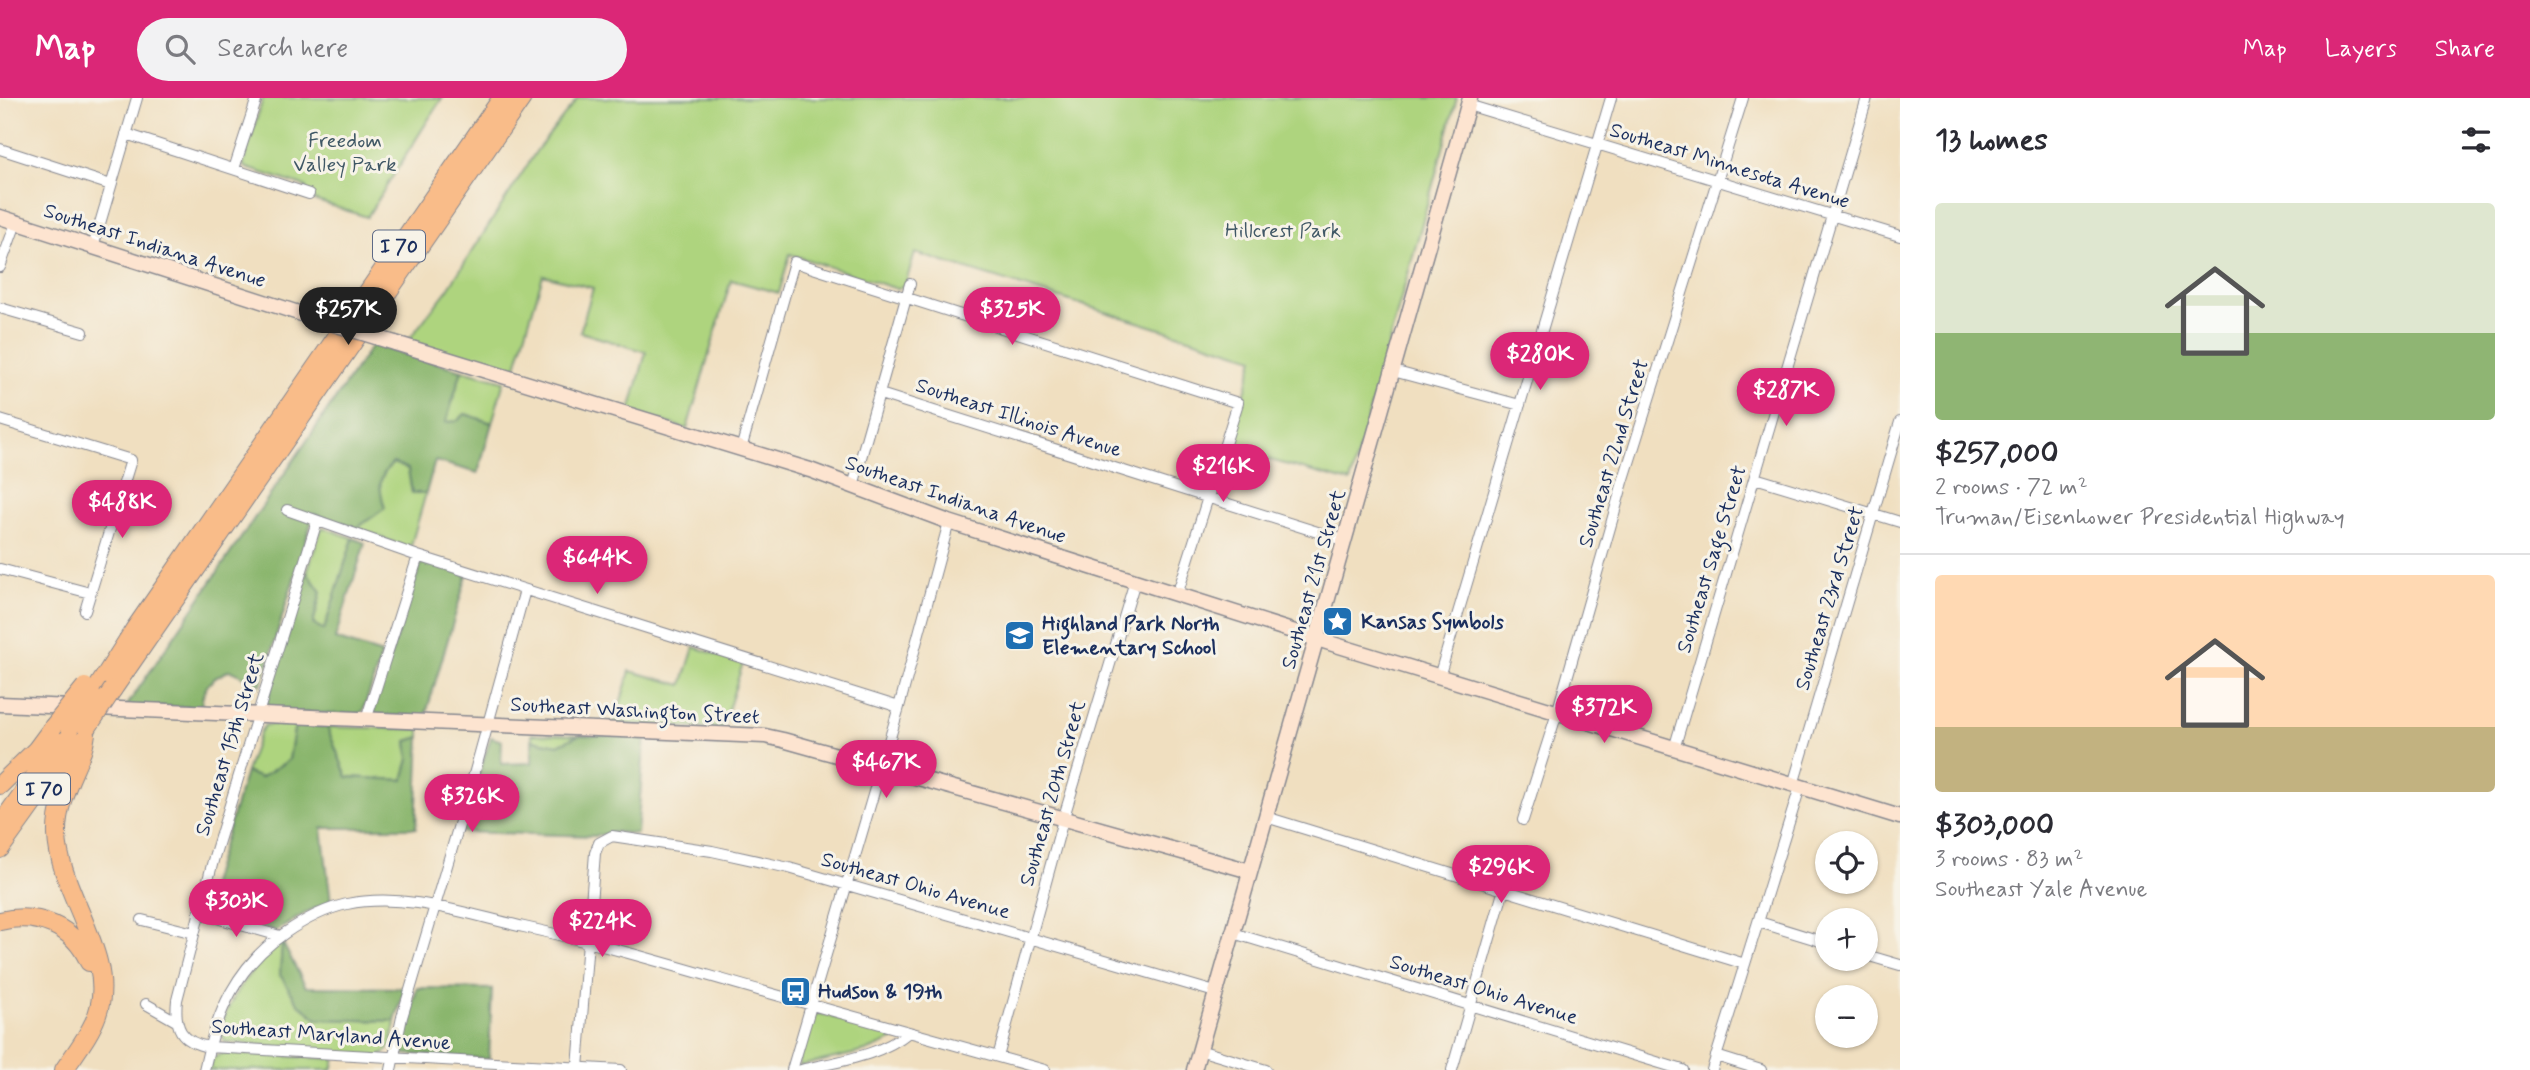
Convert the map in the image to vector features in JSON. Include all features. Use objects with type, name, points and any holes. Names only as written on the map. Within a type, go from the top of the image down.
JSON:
[{"type":"highway","name":"I 70","points":[[98,689],[134,630],[502,98]]},
{"type":"highway","name":"I 70","points":[[0,825],[522,98]]},
{"type":"highway","points":[[0,785],[36,750],[70,727],[98,689]]},
{"type":"highway","name":"I 70","points":[[0,849],[70,727]]},
{"type":"highway","points":[[64,1070],[97,1015],[102,987],[94,952],[63,868],[57,833],[59,810],[82,752],[70,727]]},
{"type":"highway","points":[[0,921],[33,918],[55,925],[75,939],[88,960],[93,979],[93,1002],[86,1020],[54,1070]]},
{"type":"street","points":[[93,247],[137,98]]},
{"type":"street","points":[[234,169],[257,98]]},
{"type":"street","points":[[1439,677],[1611,98]]},
{"type":"street","name":"Southeast 22nd Street","points":[[1523,820],[1557,713],[1623,482],[1743,98]]},
{"type":"street","name":"Southeast Sage Street","points":[[1674,749],[1867,98]]},
{"type":"street","name":"Southeast Minnesota Avenue","points":[[1469,102],[1716,181],[1900,236]]},
{"type":"street","name":"Southeast 21st Street","points":[[1194,1070],[1469,102]]},
{"type":"street","points":[[126,135],[309,194]]},
{"type":"street","points":[[0,149],[111,185]]},
{"type":"street","name":"Southeast Indiana Avenue","points":[[0,217],[311,317],[741,449],[853,486],[949,522],[1318,639],[1900,817]]},
{"type":"street","points":[[0,267],[16,223]]},
{"type":"street","points":[[741,449],[794,262],[1238,403],[1177,594]]},
{"type":"street","points":[[853,486],[910,284]]},
{"type":"street","points":[[0,308],[83,332]]},
{"type":"street","points":[[1393,371],[1520,405]]},
{"type":"street","name":"Southeast Illinois Avenue","points":[[880,394],[1346,541]]},
{"type":"street","points":[[0,420],[131,460],[85,611]]},
{"type":"street","name":"Southeast 23rd Street","points":[[1712,1070],[1759,922],[1900,422]]},
{"type":"street","points":[[1755,478],[1900,522]]},
{"type":"street","points":[[287,510],[525,590],[899,707]]},
{"type":"street","name":"Southeast 15th Street","points":[[176,1021],[177,1000],[220,834],[317,520]]},
{"type":"street","points":[[792,1070],[899,707],[949,522]]},
{"type":"street","points":[[366,720],[418,555]]},
{"type":"street","points":[[0,569],[90,593]]},
{"type":"street","name":"Southeast 20th Street","points":[[998,1057],[1063,820],[1135,581]]},
{"type":"street","points":[[391,1070],[402,1017],[436,907],[525,590]]},
{"type":"street","name":"Southeast Washington Street","points":[[0,704],[765,736],[1250,871]]},
{"type":"street","points":[[1266,817],[1745,964]]},
{"type":"street","name":"Southeast Ohio Avenue","points":[[588,941],[595,853],[602,840],[612,836],[712,851],[789,868],[1215,992]]},
{"type":"street","points":[[1452,1070],[1504,889]]},
{"type":"street","points":[[204,1070],[220,1012],[236,980],[259,952],[310,917],[353,903],[397,900],[588,941],[1045,1070]]},
{"type":"street","points":[[199,913],[280,936]]},
{"type":"street","points":[[142,920],[194,933]]},
{"type":"street","points":[[1759,922],[1815,939]]},
{"type":"street","name":"Southeast Ohio Avenue","points":[[1233,933],[1684,1070]]},
{"type":"street","points":[[578,1068],[588,941]]},
{"type":"street","points":[[1878,959],[1900,965]]},
{"type":"street","name":"Southeast Maryland Avenue","points":[[146,1004],[176,1021],[188,1041],[209,1047],[621,1070]]},
{"type":"street","points":[[801,1070],[872,1053],[909,1032]]},
{"type":"street","points":[[1199,1050],[1266,1070]]},
{"type":"street","points":[[1716,1056],[1761,1070]]},
{"type":"green space","name":"Freedom Valley Park","points":[[263,98],[442,98],[367,217],[304,197],[306,187],[243,165]]},
{"type":"green space","name":"Hillcrest Park","points":[[578,98],[1457,98],[1350,482],[1230,449],[1254,358],[915,253],[905,285],[897,289],[790,254],[779,293],[731,280],[687,429],[630,411],[646,352],[580,332],[593,288],[543,275],[513,376],[407,342],[448,289],[537,150]]},
{"type":"green space","points":[[372,345],[462,370],[446,422],[457,421],[465,414],[492,423],[478,473],[435,461],[426,493],[412,493],[408,469],[393,463],[380,484],[385,508],[357,528],[314,514],[261,685],[230,670],[209,683],[201,707],[126,707]]},
{"type":"green space","points":[[462,370],[504,381],[492,423],[466,414],[457,421],[446,423]]},
{"type":"green space","points":[[393,463],[408,469],[412,493],[426,493],[410,549],[357,528],[384,508],[381,479]]},
{"type":"green space","points":[[322,527],[353,538],[324,630],[313,624],[321,592],[307,572]]},
{"type":"green space","points":[[353,538],[365,543],[335,639],[382,654],[363,711],[358,714],[269,712],[266,708],[267,702],[307,572],[321,592],[313,624],[324,630]]},
{"type":"green space","points":[[427,562],[467,575],[425,717],[377,715],[373,713],[374,705],[421,564]]},
{"type":"green space","points":[[694,647],[743,663],[722,729],[614,724],[630,671],[682,685]]},
{"type":"green space","points":[[295,724],[289,760],[260,778],[246,772],[265,725]]},
{"type":"green space","points":[[295,724],[327,727],[347,777],[403,780],[409,759],[407,741],[420,737],[416,828],[322,828],[331,902],[311,910],[276,931],[207,910],[205,903],[246,772],[260,778],[289,760]]},
{"type":"green space","points":[[327,727],[420,729],[420,737],[407,741],[409,759],[403,780],[347,777]]},
{"type":"green space","points":[[532,734],[579,735],[558,745],[532,740]]},
{"type":"green space","points":[[579,735],[645,737],[637,834],[616,832],[595,836],[460,832],[491,737],[502,741],[501,764],[532,763],[532,740],[558,745]]},
{"type":"green space","points":[[282,942],[280,975],[317,1019],[395,1021],[392,1042],[384,1054],[380,1057],[225,1042],[220,1029],[230,1004],[253,970]]},
{"type":"green space","points":[[282,942],[306,987],[405,988],[395,1021],[317,1019],[298,1003],[280,975]]},
{"type":"green space","points":[[417,988],[492,989],[489,1059],[404,1054],[401,1051]]},
{"type":"green space","points":[[817,1014],[896,1035],[897,1038],[866,1051],[800,1066],[799,1056],[813,1018]]},
{"type":"green space","points":[[224,1053],[335,1059],[332,1070],[209,1070],[213,1059]]},
{"type":"place","name":"Kansas Symbols","points":[[1338,621]]},
{"type":"place","name":"Highland Park North Elementary School","points":[[1019,635]]},
{"type":"place","name":"Hudson & 19th","points":[[795,991]]}]
